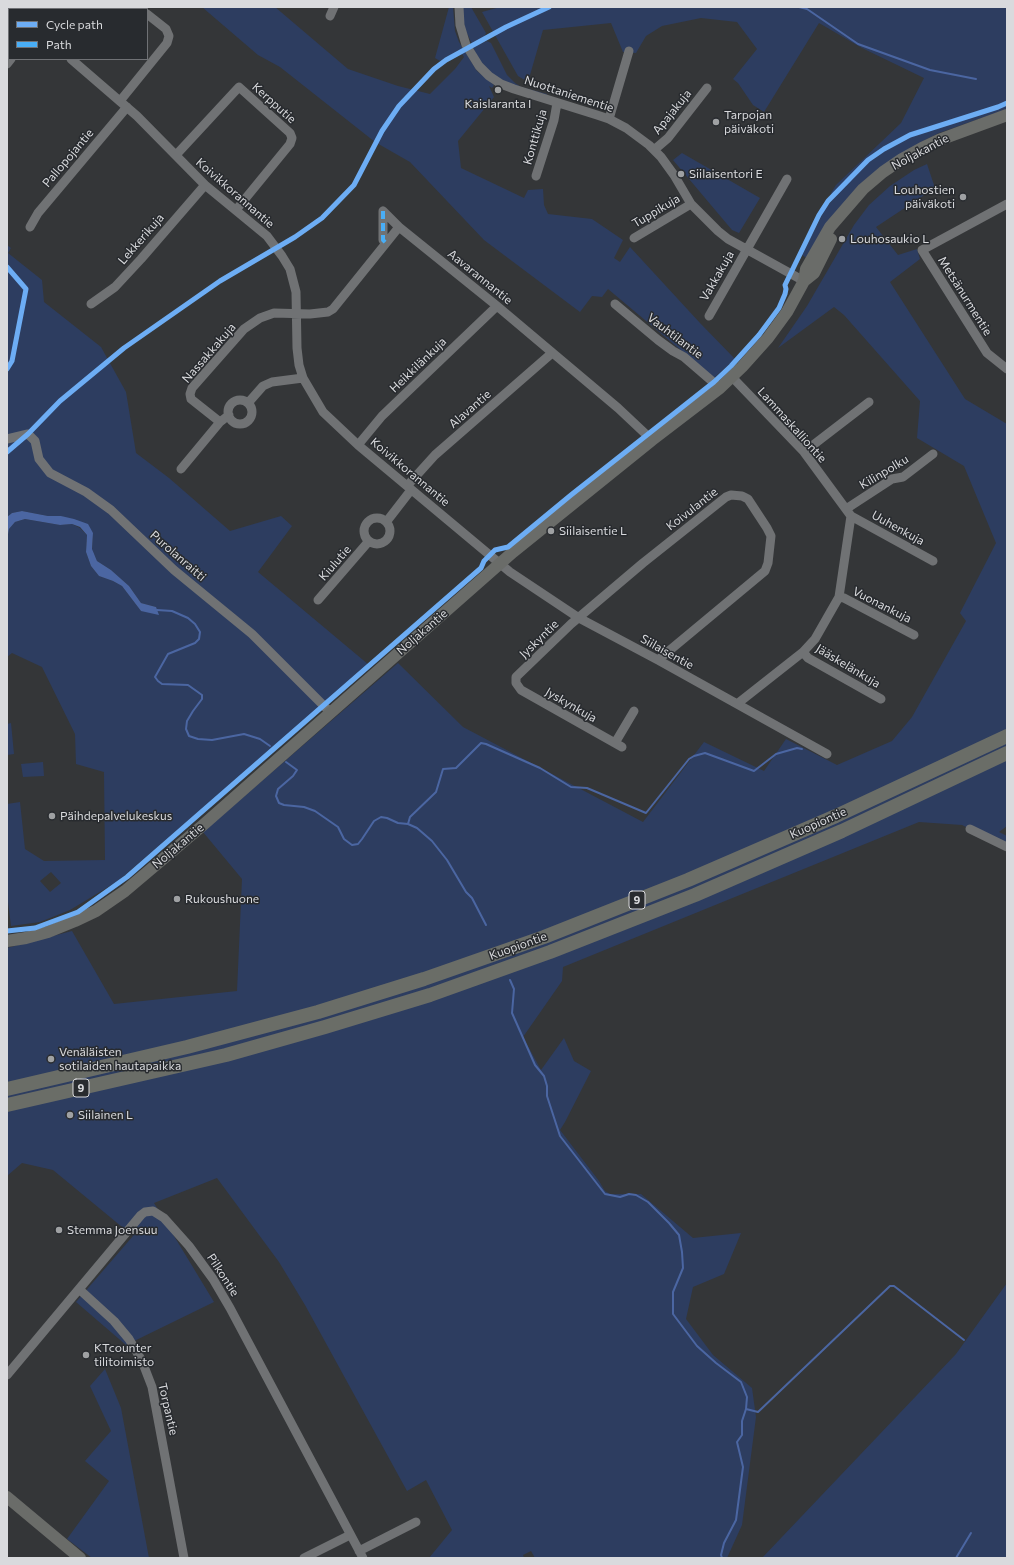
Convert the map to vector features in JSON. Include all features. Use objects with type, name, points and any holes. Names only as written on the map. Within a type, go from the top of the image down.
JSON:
[{"type":"highway","name":"Kuopiontie","points":[[7,1089],[187,1047],[318,1012],[424,979],[506,950],[688,880],[891,791],[1007,736]]},
{"type":"highway","name":"Kuopiontie","points":[[7,1105],[226,1055],[430,995],[550,952],[695,895],[849,828],[1007,753]]},
{"type":"main road","name":"Noljakantie","points":[[7,941],[48,932],[75,921],[96,911],[125,891],[202,826],[500,564],[732,377],[756,353],[777,326],[804,281],[814,273],[845,209],[863,189],[883,172],[902,159],[939,140],[1007,115]]},
{"type":"main road","points":[[7,1497],[80,1558]]},
{"type":"street","points":[[330,16],[334,7]]},
{"type":"street","name":"Nuottaniementie","points":[[459,7],[460,25],[466,45],[479,66],[489,76],[501,84],[514,89],[557,104],[609,119],[633,133],[654,150],[674,175],[691,204],[718,231],[804,281]]},
{"type":"street","name":"Pallopojantie","points":[[30,227],[38,213],[123,104],[167,43],[169,36],[166,29],[148,15]]},
{"type":"street","points":[[609,119],[628,51]]},
{"type":"street","name":"Koivikkorannantie","points":[[72,60],[123,104],[205,185],[267,236],[282,256],[290,269],[295,283],[297,314],[296,348],[299,365],[303,378],[323,412],[358,445],[500,564]]},
{"type":"street","name":"Kerpputie","points":[[176,155],[239,87],[290,133],[292,138],[290,144],[236,210]]},
{"type":"street","name":"Apajakuja","points":[[654,150],[668,138],[707,88]]},
{"type":"street","name":"Konttikuja","points":[[536,176],[550,133],[557,104]]},
{"type":"street","name":"Vakkakuja","points":[[709,316],[787,179]]},
{"type":"street","name":"Lekkerikuja","points":[[91,304],[115,287],[205,185]]},
{"type":"street","name":"Tuppikuja","points":[[634,238],[691,204]]},
{"type":"street","name":"Metsänurmentie","points":[[1007,204],[922,250],[987,353],[1007,369]]},
{"type":"street","name":"Aavarannantie","points":[[386,243],[383,240],[383,211],[399,227],[497,306],[618,408],[652,440]]},
{"type":"street","points":[[297,314],[328,312],[334,309],[399,227]]},
{"type":"street","name":"Vauhtilantie","points":[[615,304],[658,340],[677,354],[684,357],[720,388]]},
{"type":"street","name":"Heikkilänkuja","points":[[358,445],[382,416],[497,306]]},
{"type":"street","name":"Nassakkakuja","points":[[220,422],[191,399],[190,394],[192,388],[244,329],[267,315],[274,313],[297,314]]},
{"type":"street","name":"Alavantie","points":[[409,488],[435,455],[552,353]]},
{"type":"street","name":"Lammaskalliontie","points":[[732,377],[804,452],[849,513]]},
{"type":"street","points":[[248,403],[263,386],[272,382],[303,378]]},
{"type":"street","points":[[240,400],[248,403],[252,410],[252,415],[247,422],[238,423],[231,419],[229,415],[229,407],[236,401],[240,400]]},
{"type":"street","points":[[804,452],[870,402]]},
{"type":"street","points":[[181,469],[220,422],[229,415]]},
{"type":"street","name":"Purolanraitti","points":[[7,439],[28,434],[34,441],[39,459],[50,473],[86,492],[111,510],[174,570],[252,634],[331,713]]},
{"type":"street","name":"Kilinpolku","points":[[849,513],[892,479],[903,477],[933,454]]},
{"type":"street","points":[[387,521],[409,488]]},
{"type":"street","name":"Koivulantie","points":[[579,618],[643,563],[726,497],[731,495],[742,496],[748,499],[771,536],[768,563],[765,571],[658,660]]},
{"type":"street","points":[[737,704],[803,652],[815,639],[839,597],[849,513]]},
{"type":"street","name":"Uuhenkuja","points":[[849,513],[933,561]]},
{"type":"street","points":[[378,518],[387,521],[390,531],[387,540],[378,544],[369,542],[364,530],[366,523],[370,520],[378,518]]},
{"type":"street","name":"Kiulutie","points":[[318,600],[369,542]]},
{"type":"street","name":"Siilaisentie","points":[[500,564],[579,618],[827,754]]},
{"type":"street","name":"Vuonankuja","points":[[839,597],[844,598],[914,635]]},
{"type":"street","name":"Jyskyntie","points":[[516,677],[579,618]]},
{"type":"street","name":"Jääskelänkuja","points":[[803,652],[808,658],[881,700]]},
{"type":"street","name":"Jyskynkuja","points":[[516,677],[516,683],[521,690],[619,745],[634,711]]},
{"type":"street","points":[[970,829],[1007,847]]},
{"type":"street","name":"Pilkontie","points":[[7,1375],[141,1216],[145,1212],[153,1211],[164,1218],[193,1252],[213,1279],[230,1308],[361,1555]]},
{"type":"street","name":"Torpantie","points":[[80,1290],[114,1321],[129,1339],[142,1362],[150,1381],[184,1558]]},
{"type":"street","points":[[361,1555],[416,1522]]},
{"type":"street","points":[[304,1558],[350,1535]]},
{"type":"shaded area","points":[[202,7],[275,7],[348,69],[398,86],[430,94],[455,69],[464,57],[459,50],[440,61],[435,58],[449,7],[453,7],[455,31],[459,42],[477,71],[494,85],[492,88],[489,86],[494,97],[458,141],[461,168],[524,198],[528,190],[543,189],[544,205],[548,214],[592,219],[623,240],[614,258],[620,262],[630,247],[735,359],[714,378],[608,289],[602,297],[592,296],[580,312],[484,240],[410,162],[375,142],[280,67],[258,55]]},
{"type":"shaded area","points":[[461,7],[471,7],[486,33],[484,37],[472,44],[465,29]]},
{"type":"shaded area","points":[[500,7],[1007,7],[1007,109],[939,133],[921,142],[885,165],[808,259],[802,255],[825,209],[835,197],[831,193],[836,185],[901,123],[924,78],[862,48],[819,23],[764,112],[753,105],[738,83],[733,79],[757,49],[737,22],[701,18],[662,26],[646,36],[636,53],[623,52],[611,23],[543,30],[528,82],[518,76],[482,12]]},
{"type":"shaded area","points":[[487,41],[491,43],[507,75],[515,83],[521,87],[547,94],[547,96],[514,86],[493,75],[478,59],[473,47]]},
{"type":"shaded area","points":[[682,153],[760,198],[739,233],[732,230],[673,160]]},
{"type":"shaded area","points":[[927,164],[935,188],[876,227],[898,255],[917,249],[920,259],[890,282],[965,399],[1007,424],[1007,826],[999,832],[1007,836],[1007,847],[962,825],[919,822],[563,967],[562,981],[523,1037],[541,1070],[564,1038],[574,1061],[591,1071],[560,1130],[605,1191],[610,1194],[641,1194],[693,1238],[741,1233],[724,1274],[693,1287],[686,1319],[713,1355],[752,1388],[756,1417],[742,1525],[727,1558],[535,1558],[531,1551],[523,1555],[524,1558],[429,1558],[452,1530],[426,1480],[407,1491],[305,1305],[279,1262],[217,1178],[154,1203],[214,1302],[126,1345],[76,1302],[133,1236],[53,1170],[22,1163],[7,1176],[7,948],[72,931],[114,1004],[237,991],[242,879],[203,832],[398,663],[463,727],[643,822],[704,742],[764,771],[786,739],[837,765],[892,741],[912,717],[966,621],[960,613],[996,543],[964,466],[917,438],[920,401],[844,315],[834,307],[778,348],[807,306],[854,225],[869,205],[890,186],[914,170]]},
{"type":"shaded area","points":[[7,245],[11,248],[8,253],[42,280],[44,302],[101,347],[126,392],[136,453],[169,478],[230,531],[281,516],[292,526],[258,572],[369,665],[118,881],[70,910],[40,922],[11,926],[7,894],[7,804],[20,802],[25,849],[44,861],[105,860],[104,772],[76,764],[75,734],[42,667],[12,653],[7,657],[7,540],[9,529],[15,522],[25,519],[60,525],[72,524],[80,528],[87,535],[86,552],[91,566],[99,576],[122,586],[141,611],[156,607],[141,603],[129,586],[111,570],[97,561],[92,550],[93,533],[61,516],[48,516],[22,511],[12,513],[7,517]],"holes":[[[51,872],[61,883],[50,892],[40,881]]]},
{"type":"shaded area","points":[[22,511],[48,516],[61,516],[88,524],[93,533],[92,549],[97,561],[111,570],[129,586],[141,603],[156,607],[159,615],[141,611],[122,586],[99,576],[91,566],[86,552],[87,535],[80,527],[72,524],[60,525],[25,519],[15,522],[9,529],[7,540],[7,517],[12,513]]},
{"type":"shaded area","points":[[11,723],[14,754],[7,755],[7,724]]},
{"type":"shaded area","points":[[43,762],[44,776],[23,777],[21,764]]},
{"type":"shaded area","points":[[1007,1283],[1007,1558],[762,1558],[956,1354]]},
{"type":"shaded area","points":[[105,1369],[121,1408],[149,1558],[92,1558],[67,1539],[109,1481],[85,1461],[111,1431],[90,1386]]},
{"type":"waterway","points":[[799,7],[807,9],[858,44],[930,70],[976,79]]},
{"type":"waterway","points":[[157,610],[172,611],[188,618],[195,624],[200,632],[199,639],[195,643],[168,654],[155,677],[162,684],[188,685],[202,695],[202,699],[187,721],[186,729],[189,736],[198,739],[212,740],[244,734],[260,739],[270,746]]},
{"type":"waterway","points":[[408,824],[410,817],[436,792],[443,769],[456,768],[481,743],[540,768],[571,787],[587,788],[646,813],[689,759],[694,756],[705,753],[754,771],[776,754],[797,748],[802,749]]},
{"type":"waterway","points":[[286,762],[297,770],[293,776],[278,789],[276,796],[279,803],[304,807],[315,811],[338,827],[344,839],[352,845],[358,844],[374,821],[381,817],[417,828],[432,841],[447,860],[466,892],[472,898],[486,925]]},
{"type":"waterway","points":[[510,980],[514,989],[512,1013],[535,1065],[544,1076],[547,1086],[547,1096],[560,1136],[605,1194],[620,1197],[629,1194],[636,1195],[648,1202],[679,1235],[683,1268],[673,1292],[673,1314],[697,1346],[741,1382],[747,1397],[746,1409],[742,1421],[742,1435],[737,1442],[743,1467],[736,1520],[724,1543],[721,1555],[722,1558]]},
{"type":"waterway","points":[[746,1409],[758,1412],[890,1286],[894,1286],[964,1340]]},
{"type":"waterway","points":[[956,1558],[971,1533]]},
{"type":"marked path","points":[[383,211],[383,240],[386,243]]},
{"type":"cycle path","points":[[7,452],[28,434],[60,401],[124,348],[220,281],[295,237],[322,218],[354,185],[382,131],[399,106],[434,69],[446,60],[506,27],[549,7]]},
{"type":"cycle path","points":[[7,931],[35,928],[78,912],[127,877],[481,568],[484,561],[495,550],[508,547],[571,495],[714,382],[731,366],[759,335],[779,308],[785,294],[785,285],[819,215],[828,201],[868,160],[884,149],[910,135],[1007,103]]},
{"type":"cycle path","points":[[7,267],[26,289],[12,361],[7,369]]},
{"type":"place","name":"Kaislaranta I","points":[[498,90]]},
{"type":"place","name":"Tarpojan päiväkoti","points":[[716,122]]},
{"type":"place","name":"Siilaisentori E","points":[[681,174]]},
{"type":"place","name":"Louhostien päiväkoti","points":[[963,197]]},
{"type":"place","name":"Louhosaukio L","points":[[842,239]]},
{"type":"place","name":"Siilaisentie L","points":[[551,531]]},
{"type":"place","name":"Päihdepalvelukeskus","points":[[52,816]]},
{"type":"place","name":"Rukoushuone","points":[[177,899]]},
{"type":"place","name":"Venäläisten sotilaiden hautapaikka","points":[[51,1059]]},
{"type":"place","name":"Siilainen L","points":[[70,1115]]},
{"type":"place","name":"Stemma Joensuu","points":[[59,1230]]},
{"type":"place","name":"KTcounter tilitoimisto","points":[[86,1355]]}]
